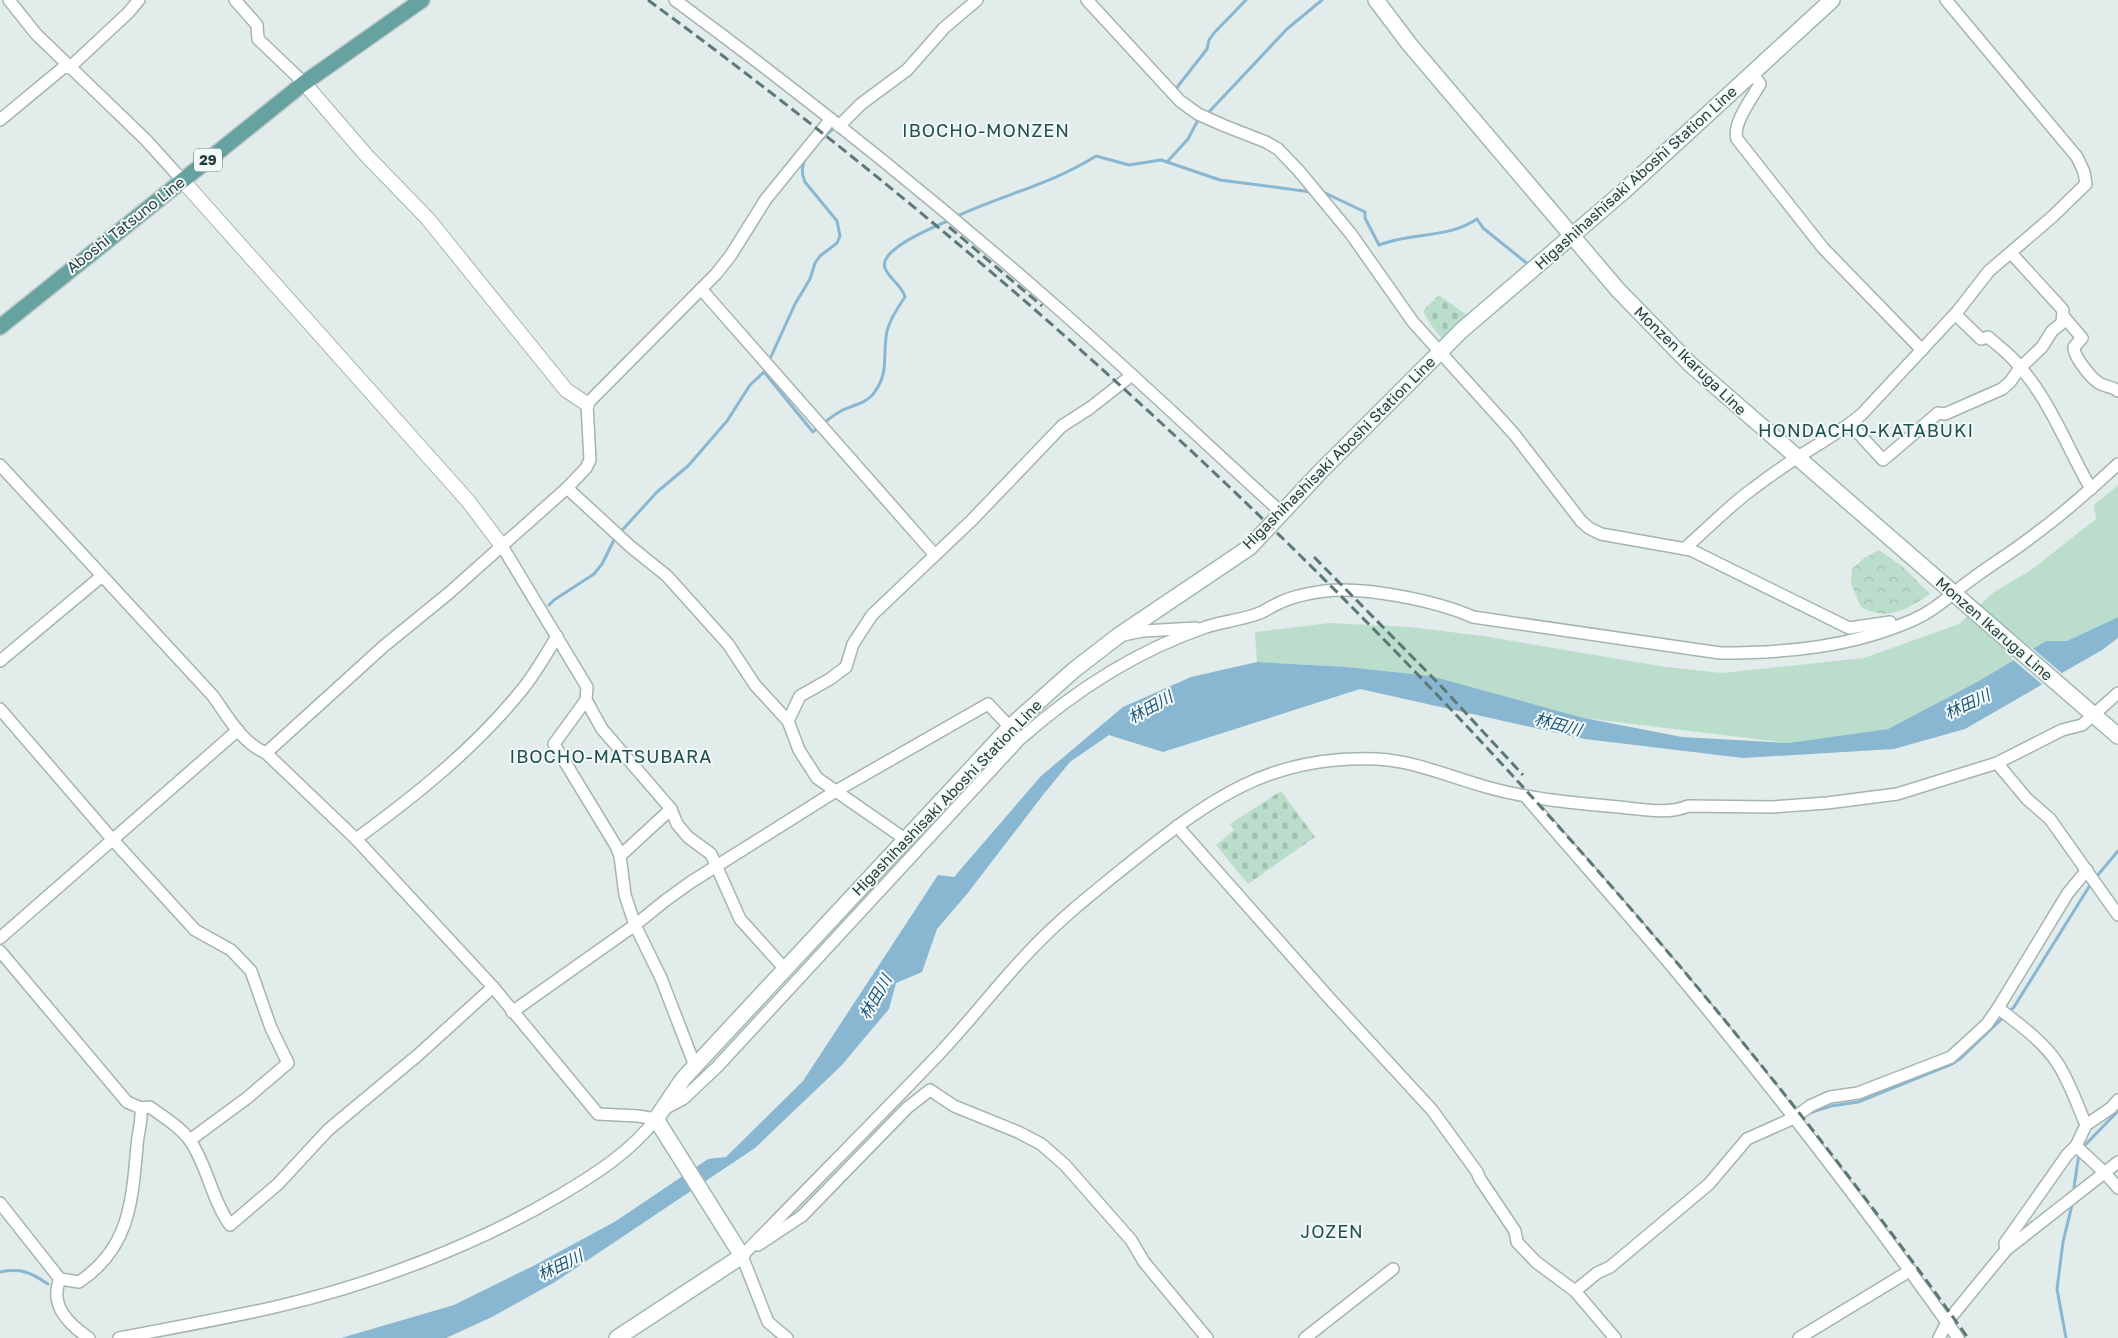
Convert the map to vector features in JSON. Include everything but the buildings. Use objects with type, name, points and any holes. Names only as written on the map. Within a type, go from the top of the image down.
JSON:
[{"type":"main road","name":"Aboshi Tatsuno Line","points":[[0,327],[304,83],[422,0]]},
{"type":"main road","points":[[1370,0],[1388,18]]},
{"type":"main road","name":"Monzen Ikaruga Line","points":[[1376,0],[1410,45],[1618,290],[1690,364],[2118,736]]},
{"type":"main road","points":[[1385,0],[1410,45]]},
{"type":"main road","name":"Higashihashisaki Aboshi Station Line","points":[[659,1115],[683,1079],[784,968],[1010,727],[1074,670],[1118,636],[1250,546],[1438,352],[1572,236],[1753,74],[1832,0]]},
{"type":"main road","points":[[617,1338],[742,1256],[659,1115]]},
{"type":"street","points":[[9,0],[36,34],[69,68],[146,140],[381,406],[468,501],[502,546],[587,686],[586,700],[554,744],[616,846],[620,856],[625,895],[635,925],[661,978],[695,1066]]},
{"type":"street","points":[[0,120],[64,67],[69,68],[128,13],[139,0]]},
{"type":"street","points":[[235,0],[257,25],[258,39],[304,83],[366,155],[428,219],[566,390],[587,404]]},
{"type":"street","points":[[675,0],[757,60],[938,206],[1060,310],[1282,513]]},
{"type":"street","points":[[266,753],[384,646],[450,593],[567,488],[586,468],[590,460],[587,404],[701,289],[731,255],[766,199],[835,123],[907,70],[944,28],[977,0]]},
{"type":"street","points":[[1087,0],[1180,101],[1198,114],[1266,142],[1278,149],[1299,171],[1351,234],[1393,296],[1438,352],[1514,434],[1581,521],[1590,528],[1601,534],[1691,550],[1849,628],[1899,620],[1912,621]]},
{"type":"street","points":[[1684,549],[1728,508],[1796,458],[1850,424],[1862,414],[1955,314],[1989,271],[2086,184],[2084,172],[2077,157],[1946,0]]},
{"type":"street","points":[[1753,74],[1760,84],[1738,122],[1735,132],[1737,139],[1823,248],[1922,350]]},
{"type":"street","points":[[1850,424],[1883,460],[1938,413],[1944,414],[2002,389],[2010,382],[2020,368],[2042,347],[2052,331],[2062,323],[2064,317],[2063,310],[2011,253]]},
{"type":"street","points":[[701,289],[935,556]]},
{"type":"street","points":[[1955,314],[1981,339],[1988,337],[2011,357],[2020,368],[2060,428],[2091,489]]},
{"type":"street","points":[[2064,317],[2082,338],[2074,347],[2074,352],[2081,363],[2100,383],[2113,387],[2118,391]]},
{"type":"street","points":[[788,721],[800,696],[830,679],[846,666],[853,644],[872,615],[935,556],[1062,426],[1090,408],[1132,375]]},
{"type":"street","points":[[119,1338],[275,1307],[326,1294],[403,1268],[485,1235],[532,1212],[605,1168],[644,1134],[659,1115],[683,1099],[717,1066],[1019,740],[1052,711],[1087,686],[1148,651],[1206,627],[1258,614],[1279,602],[1325,591],[1366,591],[1452,608],[1473,617],[1720,653],[1757,653],[1819,648],[1849,642],[1930,613],[1956,596],[1970,580],[2034,535],[2091,489],[2118,464]]},
{"type":"street","points":[[0,465],[213,696],[238,730],[256,749],[266,753],[356,839],[493,987],[598,1114],[659,1115]]},
{"type":"street","points":[[567,488],[631,547],[667,576],[728,644],[755,685],[788,721],[799,750],[816,778],[905,838]]},
{"type":"street","points":[[0,661],[102,576]]},
{"type":"street","points":[[1118,636],[1143,631],[1206,627]]},
{"type":"street","points":[[356,839],[446,770],[480,736],[522,690],[557,636]]},
{"type":"street","points":[[742,1256],[940,1053],[1027,954],[1091,894],[1177,826],[1222,795],[1261,776],[1299,764],[1331,760],[1379,760],[1425,767],[1484,787],[1525,796],[1572,803],[1645,810],[1680,810],[1688,806],[1772,807],[1827,803],[1897,794],[1997,763],[2062,730],[2082,725],[2092,713],[2118,693]]},
{"type":"street","points":[[586,700],[602,730],[671,809],[677,824],[688,837],[711,854],[718,866],[740,919],[784,968]]},
{"type":"street","points":[[512,1012],[635,925],[666,900],[718,866],[836,791],[988,704],[1010,727]]},
{"type":"street","points":[[0,709],[112,839],[195,930],[231,950],[251,971],[271,1028],[288,1063],[247,1098],[190,1140]]},
{"type":"street","points":[[0,938],[238,730]]},
{"type":"street","points":[[1997,763],[2027,799],[2050,819],[2118,915]]},
{"type":"street","points":[[1525,796],[1684,981],[1794,1118],[1911,1270],[1958,1338]]},
{"type":"street","points":[[620,856],[671,809]]},
{"type":"street","points":[[1177,826],[1330,999],[1432,1110],[1477,1172],[1480,1180],[1515,1231],[1517,1242],[1536,1262],[1575,1292],[1615,1338]]},
{"type":"street","points":[[1575,1292],[1596,1273],[1610,1267],[1709,1184],[1747,1139],[1794,1118],[1810,1106],[1830,1097],[1858,1092],[1951,1057],[1986,1024],[1998,1008],[2068,893],[2087,870]]},
{"type":"street","points":[[0,951],[127,1102],[141,1108],[150,1107],[190,1140],[200,1159],[220,1211],[230,1225],[278,1184],[328,1130],[418,1054],[493,987]]},
{"type":"street","points":[[1998,1008],[2039,1042],[2058,1062],[2069,1083],[2086,1125]]},
{"type":"street","points":[[742,1256],[802,1216],[907,1108],[930,1090],[954,1106],[1018,1132],[1041,1144],[1065,1165],[1131,1240],[1144,1262],[1207,1338]]},
{"type":"street","points":[[2006,1250],[2005,1244],[2066,1155],[2076,1146],[2086,1125],[2111,1108],[2118,1100]]},
{"type":"street","points":[[0,1203],[60,1278],[79,1282],[93,1272],[110,1253],[128,1219],[133,1192],[138,1134],[142,1124],[141,1108]]},
{"type":"street","points":[[2076,1146],[2118,1188]]},
{"type":"street","points":[[1938,1338],[1947,1322],[2006,1250],[2118,1162]]},
{"type":"street","points":[[742,1256],[768,1322],[786,1338]]},
{"type":"street","points":[[1305,1338],[1393,1269]]},
{"type":"street","points":[[1799,1338],[1911,1270]]},
{"type":"street","points":[[60,1278],[56,1288],[60,1308],[71,1326],[89,1338]]},
{"type":"green space","points":[[1439,295],[1468,316],[1442,339],[1423,311]]},
{"type":"green space","points":[[2118,485],[2118,617],[2067,641],[2046,641],[1977,682],[1888,729],[1788,743],[1584,718],[1431,676],[1347,667],[1257,662],[1255,632],[1330,623],[1410,627],[1483,636],[1666,667],[1722,673],[1864,658],[1959,624],[1994,592],[2031,570],[2096,519],[2094,505]]},
{"type":"green space","points":[[1879,550],[1902,566],[1930,594],[1897,612],[1880,613],[1861,607],[1851,584],[1852,569],[1863,559]]},
{"type":"green space","points":[[1281,791],[1315,837],[1248,884],[1216,845],[1234,830],[1230,824]]},
{"type":"water","name":"林田川","points":[[2118,617],[2118,638],[2102,650],[1965,729],[1894,749],[1743,758],[1585,739],[1360,689],[1163,752],[1109,735],[1070,762],[967,894],[937,929],[922,972],[896,983],[889,1009],[841,1066],[755,1148],[555,1282],[492,1317],[446,1338],[341,1338],[454,1305],[535,1265],[616,1221],[708,1159],[726,1157],[803,1081],[938,875],[954,877],[1041,776],[1123,707],[1191,677],[1257,662],[1347,667],[1431,676],[1584,718],[1682,737],[1788,743],[1888,729],[1977,682],[2046,641],[2067,641]]},
{"type":"pier","points":[[2031,647],[2064,675],[2044,686],[2011,658]]},
{"type":"waterway","points":[[1175,90],[1207,49],[1209,40],[1214,33],[1246,0]]},
{"type":"waterway","points":[[1207,114],[1287,29],[1322,0]]},
{"type":"waterway","points":[[955,217],[1044,182],[1096,156],[1129,165],[1161,160],[1167,162],[1188,139],[1198,120]]},
{"type":"waterway","points":[[818,143],[835,127]]},
{"type":"waterway","points":[[769,361],[795,304],[810,279],[815,263],[820,256],[837,243],[840,236],[837,221],[805,182],[802,170],[806,158]]},
{"type":"waterway","points":[[1167,162],[1220,180],[1311,192]]},
{"type":"waterway","points":[[1323,192],[1365,212],[1365,218],[1379,245],[1403,238],[1454,230],[1477,219],[1483,228],[1529,265]]},
{"type":"waterway","points":[[764,372],[813,432],[837,413],[863,402],[871,396],[879,385],[884,370],[888,327],[894,313],[905,297],[887,272],[885,261],[890,253],[910,239],[950,220]]},
{"type":"waterway","points":[[549,605],[594,574],[602,564],[615,538],[657,492],[688,466],[727,421],[750,385],[764,372],[766,367]]},
{"type":"waterway","points":[[1809,1113],[1831,1106],[1858,1102],[1952,1064],[1961,1058],[2014,1007],[2092,882],[2118,851]]},
{"type":"waterway","points":[[2086,1144],[2118,1111]]},
{"type":"waterway","points":[[2074,1187],[2079,1154]]},
{"type":"waterway","points":[[2066,1338],[2057,1289],[2063,1242],[2072,1205]]},
{"type":"waterway","points":[[0,1272],[14,1270],[25,1272],[36,1276],[48,1284]]},
{"type":"railway","points":[[648,0],[836,144],[1017,294],[1192,452],[1361,616],[1523,788],[1679,965],[1827,1149],[1968,1338]]},
{"type":"railway","points":[[949,227],[1042,306]]},
{"type":"railway","points":[[1314,557],[1440,685],[1523,775]]},
{"type":"district","name":"IBOCHO-MONZEN","points":[[986,131]]},
{"type":"district","name":"HONDACHO-KATABUKI","points":[[1866,431]]},
{"type":"district","name":"IBOCHO-MATSUBARA","points":[[611,757]]},
{"type":"district","name":"JOZEN","points":[[1332,1232]]}]
